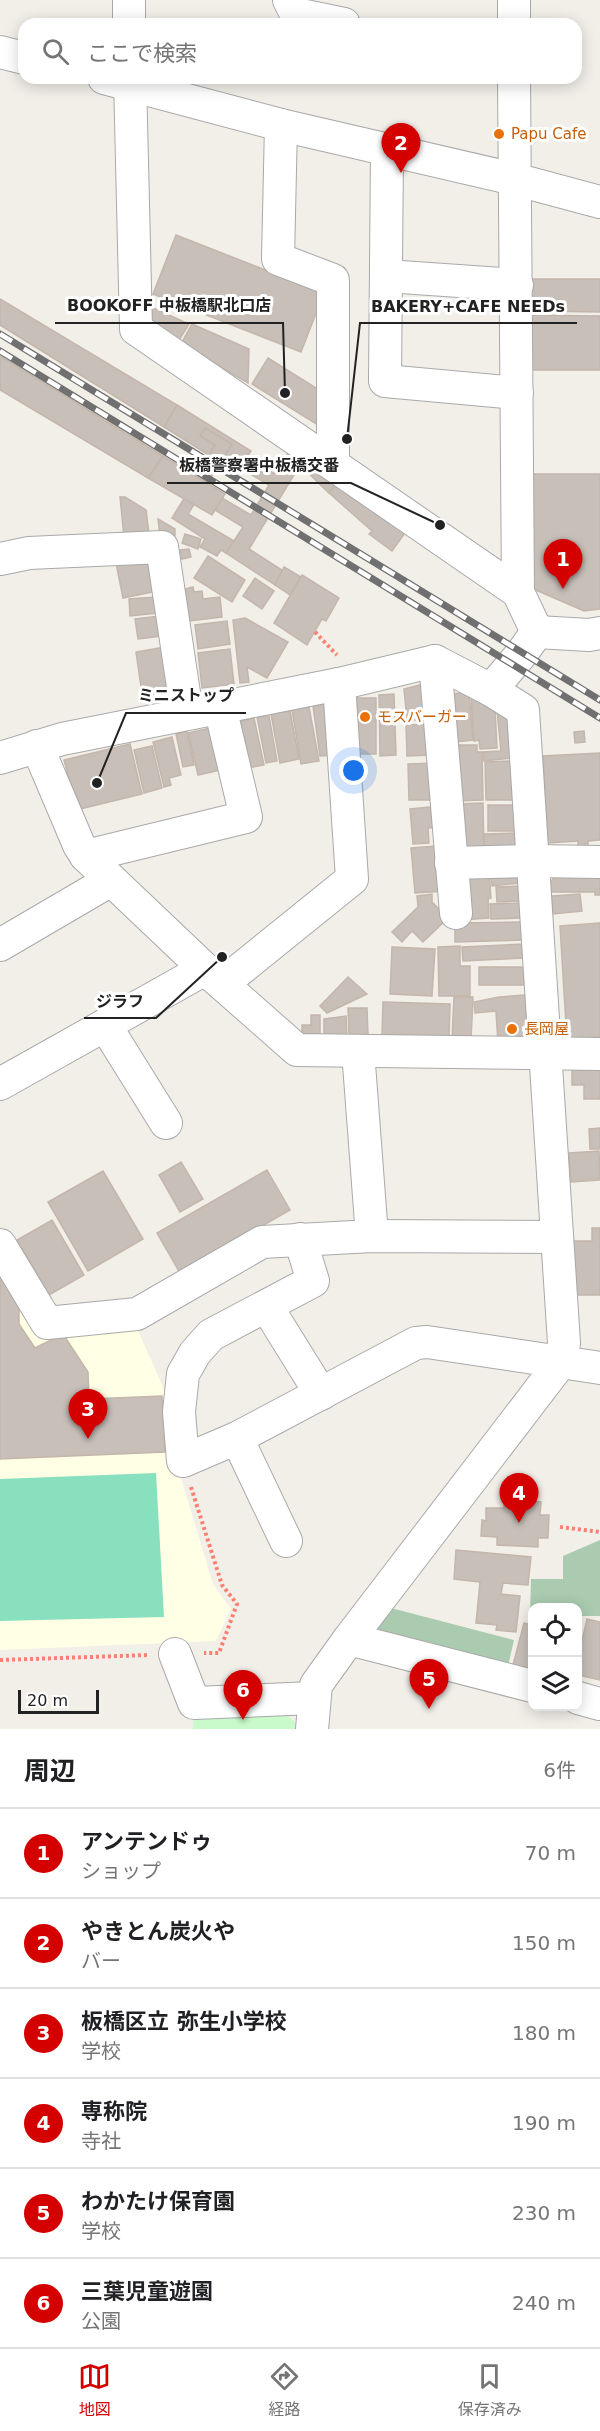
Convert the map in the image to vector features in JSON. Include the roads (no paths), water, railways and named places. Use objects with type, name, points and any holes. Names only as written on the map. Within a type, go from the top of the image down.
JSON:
[{"type":"street","points":[[129,0],[129,18]]},
{"type":"street","points":[[289,0],[296,14],[315,18]]},
{"type":"street","points":[[514,0],[514,18]]},
{"type":"street","points":[[0,52],[18,56]]},
{"type":"street","points":[[121,84],[136,329],[518,592]]},
{"type":"street","points":[[135,84],[281,125],[514,179],[600,202]]},
{"type":"street","points":[[514,84],[518,592],[537,632]]},
{"type":"street","points":[[281,125],[278,259],[333,280],[333,464]]},
{"type":"street","points":[[387,151],[385,381],[517,393]]},
{"type":"street","points":[[386,276],[517,285]]},
{"type":"street","points":[[0,559],[29,553],[162,548],[187,713]]},
{"type":"street","points":[[537,632],[589,635],[600,633]]},
{"type":"street","points":[[491,690],[537,632]]},
{"type":"street","points":[[435,661],[456,913]]},
{"type":"street","points":[[0,758],[62,739],[339,684],[435,661],[491,690],[523,710],[564,1343],[561,1362],[316,1685],[312,1729]]},
{"type":"street","points":[[0,1084],[105,1025],[214,976],[352,879],[339,684]]},
{"type":"street","points":[[86,856],[246,817],[220,707]]},
{"type":"street","points":[[37,746],[79,845],[86,856],[297,1050],[600,1054]]},
{"type":"street","points":[[451,863],[600,862]]},
{"type":"street","points":[[0,945],[111,880]]},
{"type":"street","points":[[105,1025],[166,1123]]},
{"type":"street","points":[[358,1051],[372,1236]]},
{"type":"street","points":[[0,1245],[46,1323],[137,1314],[262,1242],[372,1236],[556,1237]]},
{"type":"street","points":[[300,1239],[314,1281],[211,1335],[195,1353],[183,1374],[178,1412],[183,1461],[237,1438],[416,1343],[427,1342],[600,1368]]},
{"type":"street","points":[[267,1306],[321,1394]]},
{"type":"street","points":[[237,1438],[286,1541]]},
{"type":"street","points":[[349,1640],[528,1685]]},
{"type":"street","points":[[175,1654],[194,1703],[314,1698]]},
{"type":"street","points":[[582,1699],[600,1704]]},
{"type":"railway","points":[[0,334],[600,700]]},
{"type":"railway","points":[[0,351],[600,718]]},
{"type":"place","name":"Papu Cafe","points":[[499,134]]},
{"type":"place","name":"やきとん炭火や","points":[[401,173]]},
{"type":"place","name":"BOOKOFF 中板橋駅北口店","points":[[285,393]]},
{"type":"place","name":"BAKERY+CAFE NEEDs","points":[[347,439]]},
{"type":"place","name":"板橋警察署中板橋交番","points":[[440,525]]},
{"type":"place","name":"アンテンドゥ","points":[[563,589]]},
{"type":"place","name":"モスバーガー","points":[[365,717]]},
{"type":"place","name":"ミニストップ","points":[[97,783]]},
{"type":"place","name":"ジラフ","points":[[222,957]]},
{"type":"place","name":"長岡屋","points":[[512,1029]]},
{"type":"place","name":"板橋区立 弥生小学校","points":[[88,1439]]},
{"type":"place","name":"専称院","points":[[519,1523]]},
{"type":"place","name":"わかたけ保育園","points":[[429,1709]]},
{"type":"place","name":"三葉児童遊園","points":[[243,1720]]}]
